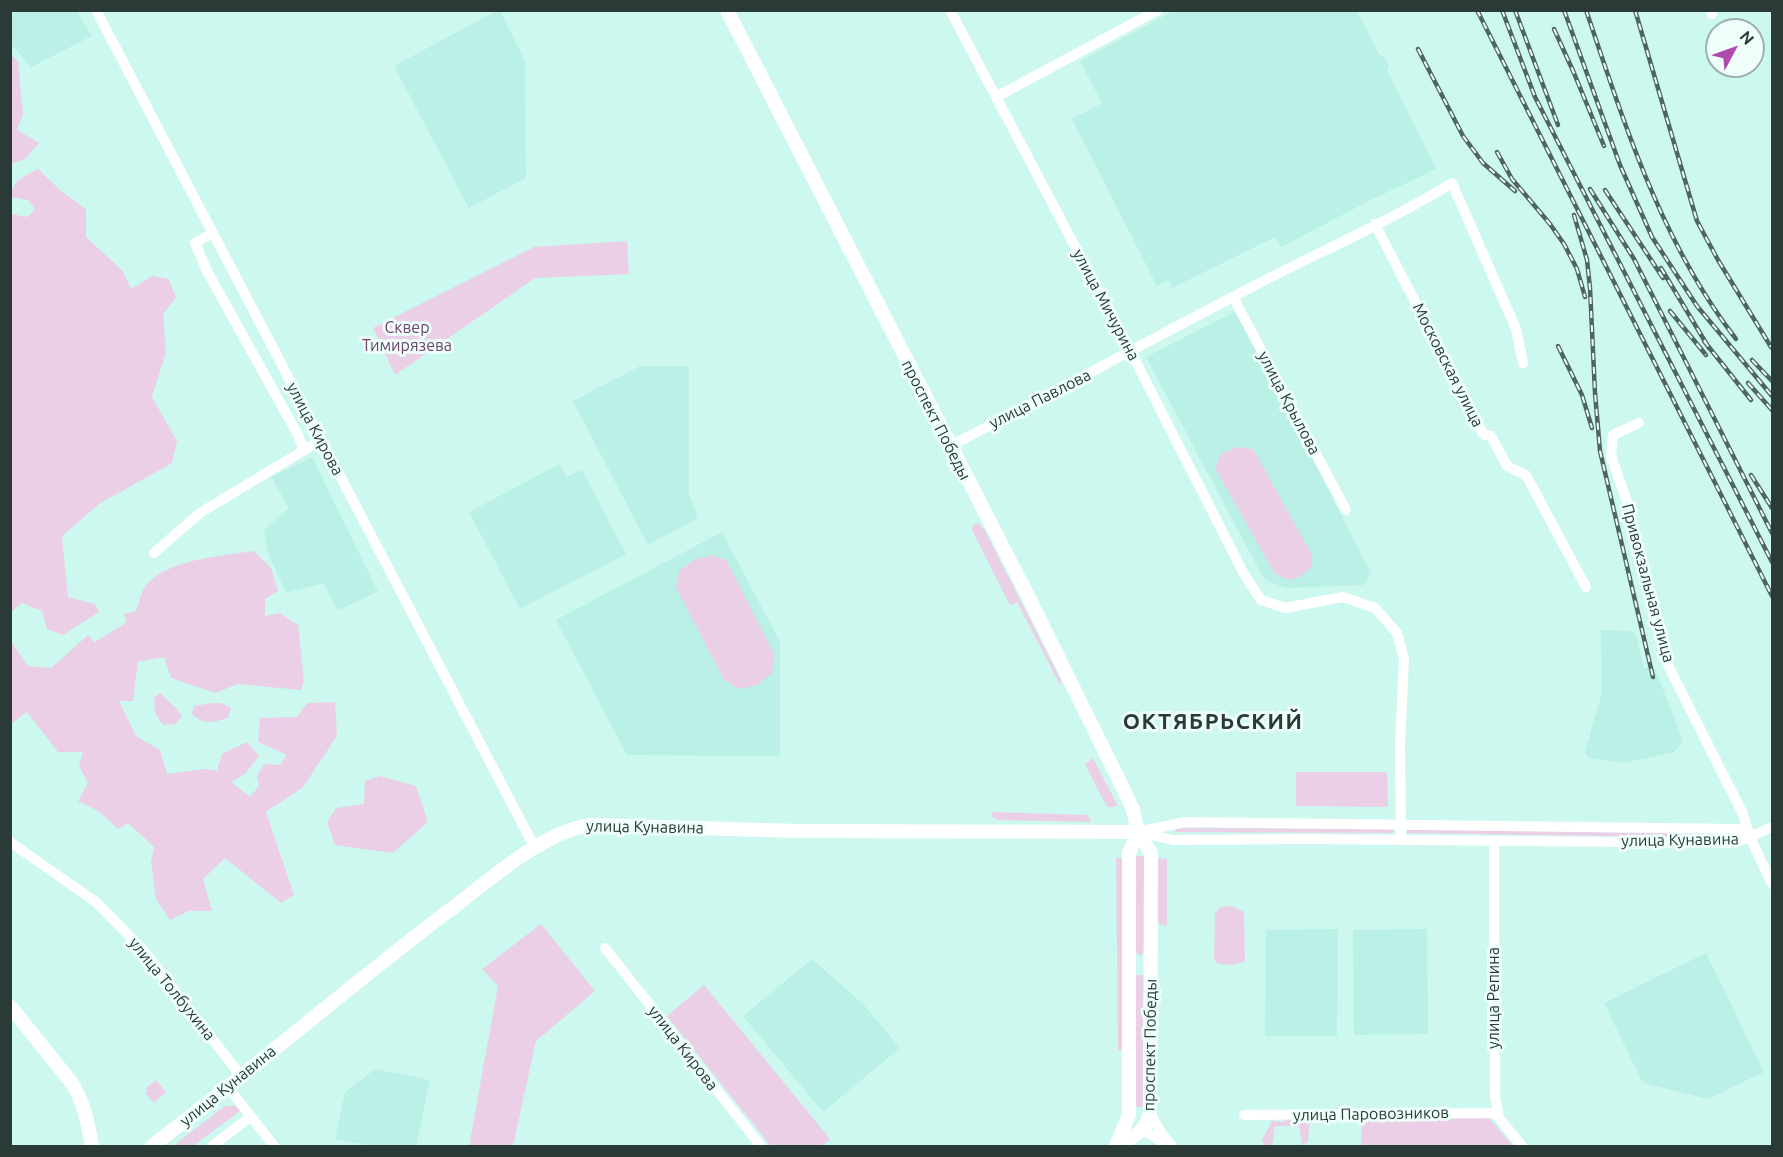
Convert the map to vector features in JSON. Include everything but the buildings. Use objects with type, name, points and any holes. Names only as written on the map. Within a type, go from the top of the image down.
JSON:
[{"type":"main road","name":"проспект Победы","points":[[727,10],[1027,594],[1125,790],[1138,832],[1151,853],[1150,1113],[1143,1130],[1117,1146]]},
{"type":"main road","name":"улица Кунавина","points":[[155,1146],[370,971],[508,866],[576,827],[590,825],[800,831],[1138,832]]},
{"type":"main road","name":"проспект Победы","points":[[1117,1146],[1129,1115],[1129,853],[1138,832]]},
{"type":"main road","points":[[10,1006],[79,1095],[84,1107],[92,1146]]},
{"type":"main road","points":[[1129,1115],[1143,1130]]},
{"type":"street","name":"улица Кирова","points":[[96,10],[536,848]]},
{"type":"street","name":"улица Мичурина","points":[[951,10],[1131,352],[1244,574],[1261,600],[1285,608],[1343,597],[1375,608],[1397,633],[1404,659],[1400,744],[1400,825]]},
{"type":"street","points":[[996,97],[1158,10]]},
{"type":"street","name":"улица Павлова","points":[[950,446],[1233,297],[1420,203],[1452,183],[1516,329],[1523,363]]},
{"type":"street","name":"Московская улица","points":[[1375,224],[1484,435],[1491,436],[1507,466],[1526,475],[1586,587]]},
{"type":"street","points":[[213,233],[195,243],[208,273],[293,425],[304,450]]},
{"type":"street","name":"улица Крылова","points":[[1233,297],[1346,510]]},
{"type":"street","name":"Привокзальная улица","points":[[1639,423],[1613,435],[1611,456],[1630,510],[1636,546],[1666,661],[1743,814],[1750,837],[1773,884]]},
{"type":"street","points":[[154,553],[200,513],[321,440]]},
{"type":"street","name":"улица Кунавина","points":[[1138,832],[1186,822],[1738,829],[1750,837]]},
{"type":"street","points":[[1400,825],[1401,839]]},
{"type":"street","points":[[1750,837],[1773,827]]},
{"type":"street","name":"улица Кунавина","points":[[1138,832],[1173,840],[1401,839],[1729,843],[1750,837]]},
{"type":"street","name":"улица Репина","points":[[1494,841],[1495,1096],[1499,1118],[1522,1146]]},
{"type":"street","name":"улица Толбухина","points":[[10,842],[96,902],[145,952],[241,1076]]},
{"type":"street","name":"улица Кирова","points":[[605,948],[761,1146]]},
{"type":"street","name":"проспект Победы","points":[[1129,966],[1151,966]]},
{"type":"street","points":[[228,1087],[274,1146]]},
{"type":"street","points":[[1150,1113],[1171,1146]]},
{"type":"street","name":"улица Паровозников","points":[[1244,1115],[1498,1113]]},
{"type":"street","points":[[212,1146],[249,1118]]},
{"type":"street","points":[[1143,1130],[1171,1146]]},
{"type":"shaded area","points":[[498,10],[525,61],[526,178],[469,208],[394,66]]},
{"type":"shaded area","points":[[10,11],[77,11],[92,36],[31,67],[11,44]]},
{"type":"shaded area","points":[[1173,11],[1357,11],[1379,54],[1385,57],[1389,64],[1387,71],[1436,169],[1281,247],[1275,237],[1172,288],[1168,280],[1157,286],[1072,119],[1102,103],[1080,61]]},
{"type":"shaded area","points":[[1236,311],[1371,573],[1364,585],[1285,588],[1264,579],[1146,357]]},
{"type":"shaded area","points":[[640,366],[689,366],[689,495],[698,518],[648,545],[573,401]]},
{"type":"shaded area","points":[[312,457],[378,592],[338,610],[323,583],[286,593],[269,556],[264,530],[289,508],[271,477]]},
{"type":"shaded area","points":[[560,464],[567,477],[582,470],[626,554],[520,609],[469,512]]},
{"type":"shaded area","points":[[722,532],[780,642],[780,756],[627,755],[556,620]]},
{"type":"shaded area","points":[[1601,630],[1631,631],[1636,635],[1644,668],[1654,666],[1683,741],[1674,752],[1624,763],[1589,758],[1585,752],[1602,693]]},
{"type":"shaded area","points":[[1338,929],[1337,1036],[1265,1036],[1266,930]]},
{"type":"shaded area","points":[[1427,929],[1428,1034],[1354,1035],[1353,930]]},
{"type":"shaded area","points":[[1706,953],[1764,1072],[1708,1099],[1643,1083],[1604,1003]]},
{"type":"shaded area","points":[[812,959],[863,1004],[900,1048],[823,1112],[743,1016]]},
{"type":"shaded area","points":[[375,1069],[430,1080],[416,1146],[373,1146],[335,1139],[345,1092]]},
{"type":"green space","points":[[10,53],[18,62],[23,114],[17,130],[39,143],[25,159],[11,164]]},
{"type":"green space","points":[[38,169],[60,190],[86,209],[86,237],[123,271],[131,289],[152,276],[169,279],[176,298],[163,314],[166,352],[152,397],[177,441],[172,463],[99,504],[62,536],[68,597],[95,604],[99,612],[63,635],[47,629],[42,611],[22,603],[11,612],[11,214],[27,217],[35,209],[28,200],[11,197],[14,186],[24,176]]},
{"type":"green space","name":"Сквер Тимирязева","points":[[627,241],[629,274],[535,278],[395,375],[373,328],[534,247]]},
{"type":"green space","points":[[1236,447],[1253,449],[1311,553],[1312,567],[1301,576],[1290,580],[1275,574],[1215,468],[1221,454]]},
{"type":"green space","points":[[978,523],[984,529],[1061,680],[1061,685],[1017,602],[1010,605],[972,530],[973,525]]},
{"type":"green space","points":[[254,551],[271,568],[278,591],[265,599],[265,616],[280,613],[298,625],[304,681],[301,690],[238,684],[215,693],[171,678],[164,657],[138,662],[133,701],[119,701],[136,736],[160,750],[167,774],[204,769],[217,771],[222,754],[247,742],[259,756],[245,774],[231,782],[250,797],[259,786],[257,776],[264,764],[280,765],[287,755],[258,742],[260,718],[297,717],[307,703],[335,702],[337,736],[303,787],[266,812],[294,895],[281,903],[225,858],[203,879],[212,911],[189,911],[170,920],[156,899],[151,862],[154,847],[128,823],[118,829],[100,812],[78,801],[88,783],[79,766],[83,752],[58,752],[27,712],[11,724],[11,641],[28,666],[51,668],[88,635],[95,642],[127,622],[124,614],[136,611],[147,584],[169,569],[197,560]]},
{"type":"green space","points":[[712,555],[727,561],[774,654],[772,673],[758,685],[739,689],[724,680],[676,587],[679,571],[694,560]]},
{"type":"green space","points":[[160,693],[182,717],[175,724],[163,725],[155,713],[154,698]]},
{"type":"green space","points":[[221,703],[231,708],[228,718],[205,722],[192,714],[194,706]]},
{"type":"green space","points":[[1093,758],[1118,806],[1107,807],[1085,764]]},
{"type":"green space","points":[[1296,772],[1387,772],[1388,807],[1296,806]]},
{"type":"green space","points":[[380,776],[416,786],[428,822],[393,853],[335,845],[327,822],[336,808],[364,804],[365,781]]},
{"type":"green space","points":[[991,812],[1088,815],[1091,822],[998,820],[993,818]]},
{"type":"green space","points":[[1175,828],[1391,829],[1394,831],[1392,833],[1175,832]]},
{"type":"green space","points":[[1407,829],[1726,834],[1726,838],[1407,833]]},
{"type":"green space","points":[[1136,856],[1144,856],[1145,952],[1140,956],[1136,952]]},
{"type":"green space","points":[[1116,858],[1125,858],[1125,1050],[1118,1050]]},
{"type":"green space","points":[[1157,858],[1167,859],[1167,926],[1156,920]]},
{"type":"green space","points":[[1232,906],[1244,912],[1245,961],[1231,965],[1217,963],[1214,958],[1215,914],[1220,907]]},
{"type":"green space","points":[[541,924],[595,991],[536,1041],[513,1146],[469,1146],[498,986],[482,969]]},
{"type":"green space","points":[[1136,975],[1144,975],[1143,1107],[1135,1107]]},
{"type":"green space","points":[[704,985],[830,1139],[822,1146],[771,1146],[667,1016]]},
{"type":"green space","points":[[156,1080],[166,1092],[154,1103],[145,1093],[148,1091],[146,1088]]},
{"type":"green space","points":[[225,1106],[236,1106],[240,1111],[193,1146],[173,1146]]},
{"type":"green space","points":[[1489,1118],[1513,1146],[1361,1146],[1362,1119]]},
{"type":"green space","points":[[1288,1119],[1310,1119],[1308,1141],[1302,1146],[1299,1126],[1275,1126],[1272,1146],[1265,1146],[1262,1140],[1272,1121],[1283,1122]]},
{"type":"railway","points":[[1477,10],[1772,596]]},
{"type":"railway","points":[[1502,10],[1535,97],[1772,562]]},
{"type":"railway","points":[[1515,10],[1558,125]]},
{"type":"railway","points":[[1564,10],[1620,165],[1652,237],[1697,306],[1772,396]]},
{"type":"railway","points":[[1586,10],[1631,139],[1666,223],[1686,263],[1736,339]]},
{"type":"railway","points":[[1635,10],[1697,221],[1771,347]]},
{"type":"railway","points":[[1554,29],[1604,146]]},
{"type":"railway","points":[[1418,49],[1463,136],[1483,163],[1515,191]]},
{"type":"railway","points":[[1497,152],[1512,179],[1564,244],[1577,269],[1585,297]]},
{"type":"railway","points":[[1590,189],[1634,259],[1772,533]]},
{"type":"railway","points":[[1605,190],[1663,278]]},
{"type":"railway","points":[[1574,215],[1587,260],[1600,451],[1653,677]]},
{"type":"railway","points":[[1661,268],[1709,348]]},
{"type":"railway","points":[[1670,311],[1706,355]]},
{"type":"railway","points":[[1704,341],[1751,400]]},
{"type":"railway","points":[[1558,346],[1582,395],[1592,428]]},
{"type":"railway","points":[[1752,360],[1772,381]]},
{"type":"railway","points":[[1748,383],[1772,410]]},
{"type":"railway","points":[[1751,475],[1772,508]]},
{"type":"district","name":"ОКТЯБРЬСКИЙ","points":[[1213,722]]}]
